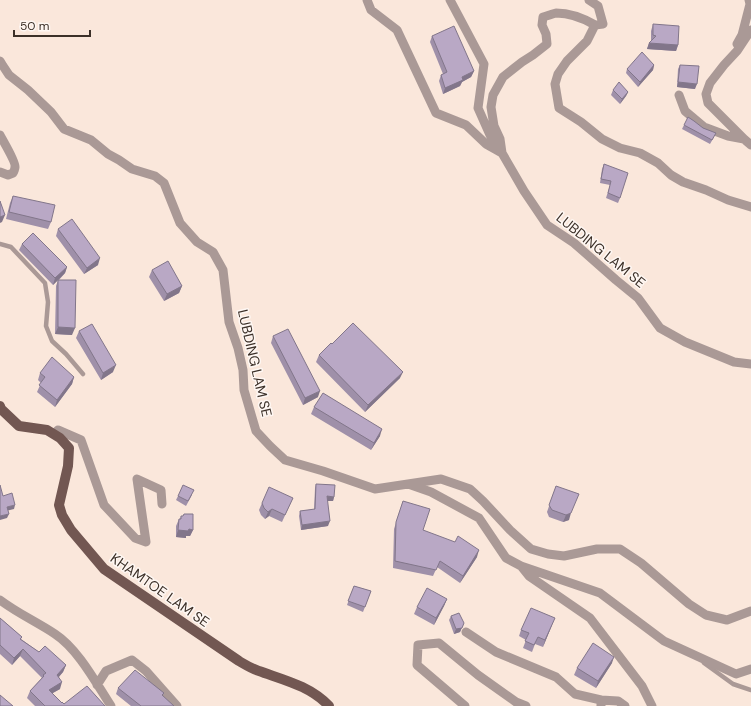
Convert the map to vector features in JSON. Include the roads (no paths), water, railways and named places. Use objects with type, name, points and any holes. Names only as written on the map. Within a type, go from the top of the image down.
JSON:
[{"type":"main road","name":"KHAMTOE LAM SE","points":[[0,406],[1,409],[19,426],[47,430],[60,438],[69,448],[68,466],[59,505],[62,515],[71,530],[104,569],[239,662],[258,671],[306,688],[329,706]]},
{"type":"street","points":[[367,0],[371,10],[397,30],[436,113],[466,125],[486,144],[502,153]]},
{"type":"street","points":[[450,0],[484,64],[478,108],[490,135],[502,153]]},
{"type":"street","points":[[589,0],[598,6],[603,24],[595,25],[587,41],[558,74],[555,84],[559,108],[581,122],[602,139],[620,148],[640,153],[658,163],[671,175],[683,182],[728,200],[751,207]]},
{"type":"street","points":[[737,51],[737,43],[742,35],[750,4],[749,0]]},
{"type":"street","name":"LUBDING LAM SE","points":[[595,25],[571,15],[554,13],[543,17],[542,25],[546,34],[547,44],[533,56],[522,62],[502,77],[493,95],[491,107],[494,126],[500,139],[502,153],[524,191],[547,225],[574,243],[638,298],[660,328],[685,342],[734,362],[751,364]]},
{"type":"street","points":[[747,142],[708,103],[706,94],[710,83],[737,51],[751,30]]},
{"type":"street","name":"LUBDING LAM SE","points":[[0,61],[9,75],[28,90],[51,112],[64,129],[91,140],[108,154],[132,169],[155,176],[164,183],[180,223],[197,242],[213,252],[223,270],[229,322],[238,348],[243,370],[244,390],[256,431],[285,460],[324,471],[375,489],[441,479],[470,489],[531,549],[548,554],[564,556],[597,549],[620,549],[641,563],[689,604],[706,616],[727,620],[751,611]]},
{"type":"street","points":[[679,95],[685,111],[704,127],[747,142]]},
{"type":"street","points":[[0,135],[14,161],[16,168],[13,173],[8,175],[0,172]]},
{"type":"street","points":[[54,434],[58,430],[81,440],[104,505],[135,538],[146,542],[137,479],[160,490],[162,504]]},
{"type":"street","points":[[408,484],[431,492],[479,518],[506,558],[521,566],[600,592],[664,641],[736,674],[751,669]]},
{"type":"street","points":[[521,566],[528,576],[590,618],[642,686],[652,706]]},
{"type":"street","points":[[0,600],[56,634],[68,645],[82,662],[111,706]]},
{"type":"street","points":[[466,632],[496,652],[556,677],[575,694],[601,703],[618,701],[625,706]]},
{"type":"street","points":[[465,706],[417,665],[418,645],[439,643],[478,675],[516,702],[526,706]]},
{"type":"street","points":[[97,684],[106,671],[132,660],[146,671],[177,706]]},
{"type":"lane","points":[[0,244],[11,247],[45,283],[48,302],[46,326],[52,341],[66,354],[83,374]]},
{"type":"lane","points":[[688,652],[733,684],[751,690]]}]
